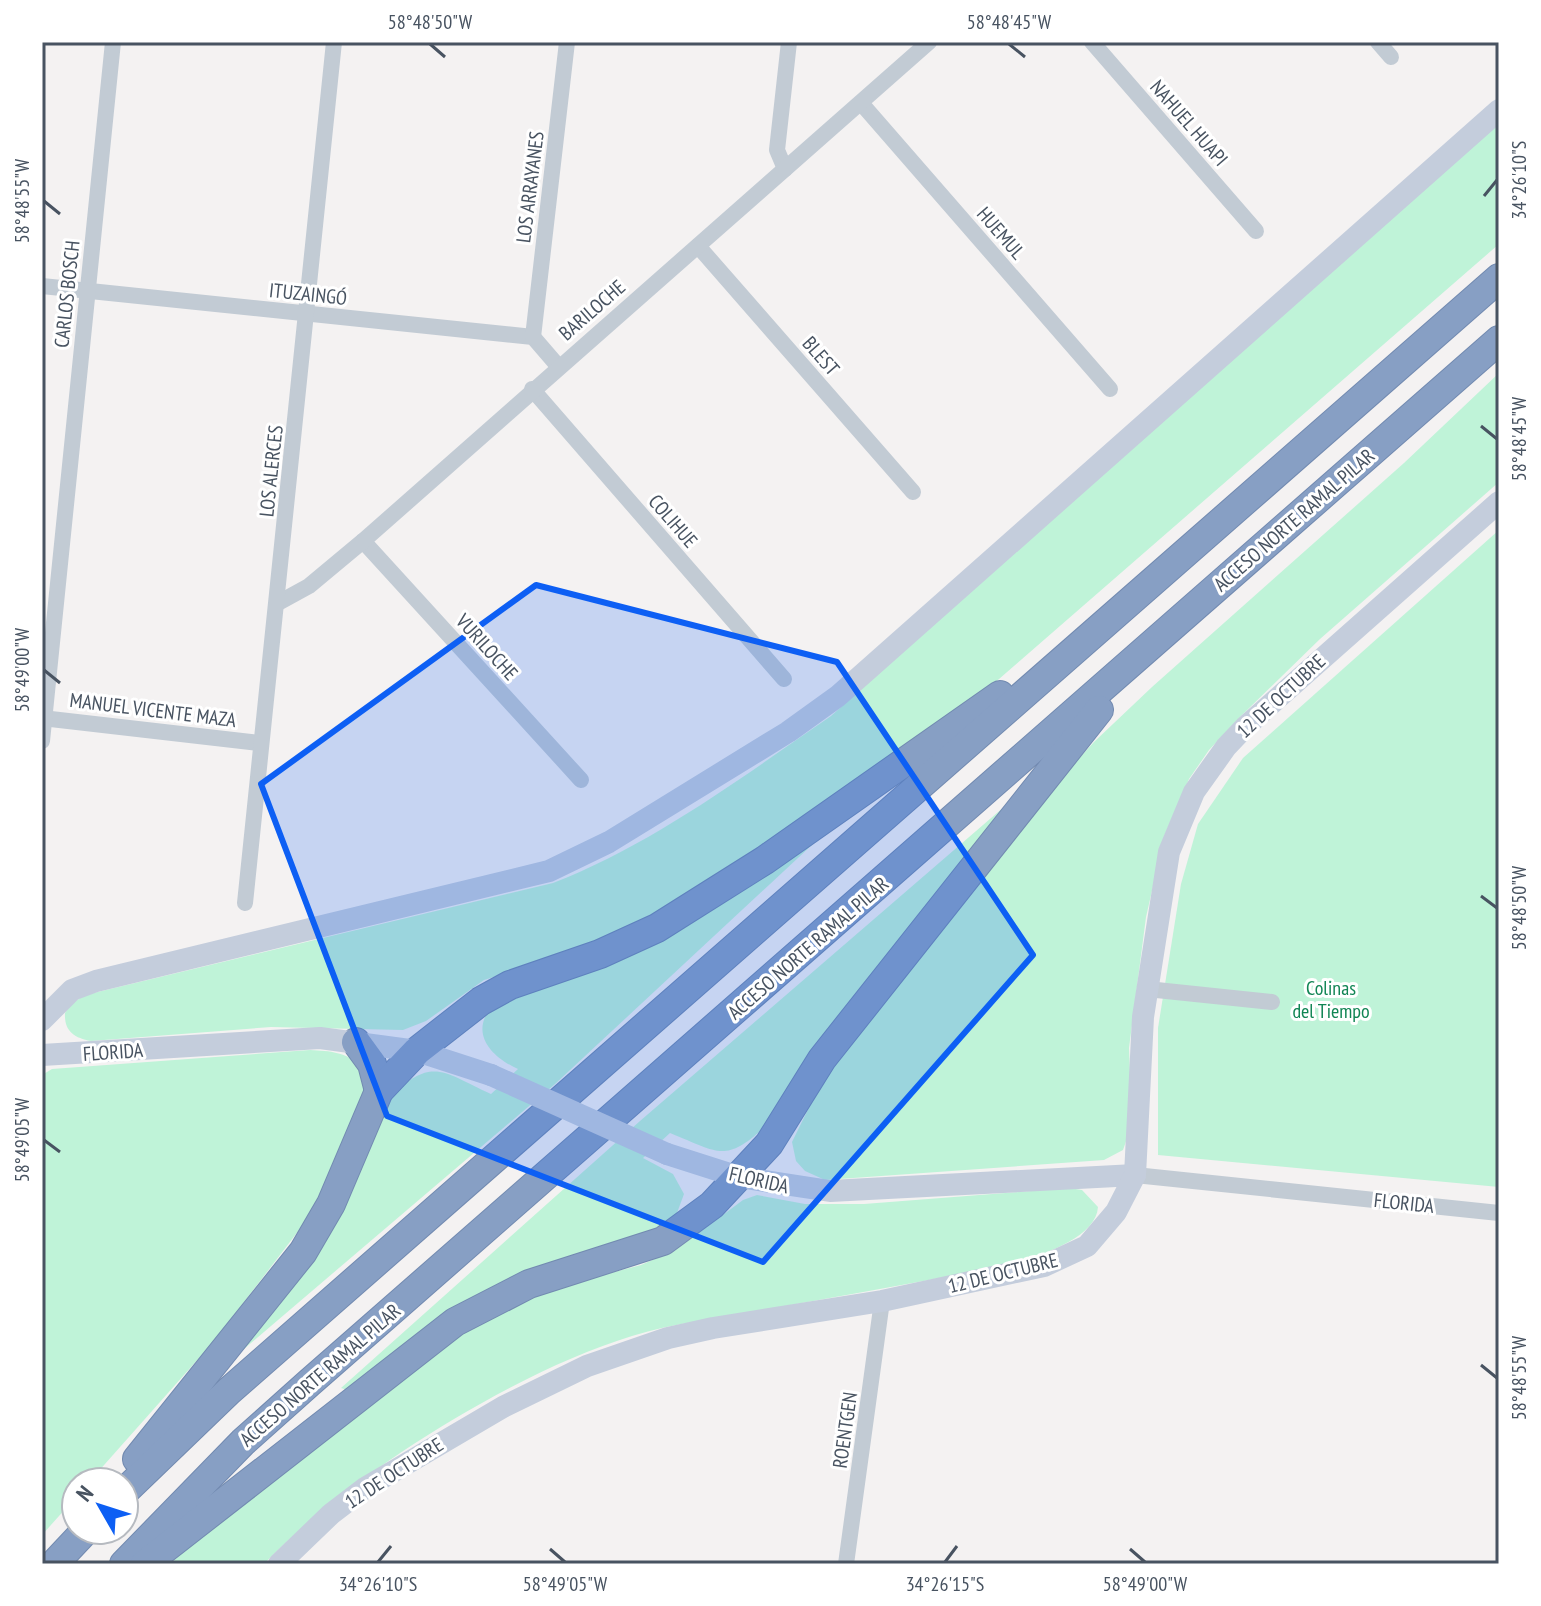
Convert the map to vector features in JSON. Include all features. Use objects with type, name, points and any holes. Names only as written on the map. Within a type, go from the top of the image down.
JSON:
[{"type":"highway","points":[[140,1477],[229,1391],[1499,278]]},
{"type":"highway","name":"ACCESO NORTE RAMAL PILAR","points":[[124,1564],[243,1442],[298,1392],[1499,340]]},
{"type":"highway","points":[[132,1466],[303,1252],[337,1191],[379,1091],[417,1051],[491,995],[540,973],[629,942],[765,860],[1112,616]]},
{"type":"highway","points":[[145,1564],[455,1322],[529,1284],[663,1241],[712,1205],[769,1144],[831,1047],[1147,650]]},
{"type":"highway","points":[[356,1042],[372,1064],[379,1091]]},
{"type":"street","name":"CARLOS BOSCH","points":[[42,741],[113,42]]},
{"type":"street","name":"LOS ALERCES","points":[[245,903],[259,743],[278,603],[334,42]]},
{"type":"street","name":"LOS ARRAYANES","points":[[533,337],[567,42]]},
{"type":"street","points":[[785,169],[777,150],[789,42]]},
{"type":"street","name":"BARILOCHE","points":[[278,603],[309,586],[363,541],[929,42]]},
{"type":"street","name":"NAHUEL HUAPI","points":[[1092,42],[1256,231]]},
{"type":"street","points":[[1378,42],[1391,57]]},
{"type":"street","name":"HUEMUL","points":[[861,103],[1110,389]]},
{"type":"street","points":[[42,1020],[72,990],[96,981],[549,871],[609,842],[788,732],[838,696],[1499,110]]},
{"type":"street","name":"BLEST","points":[[698,246],[913,492]]},
{"type":"street","name":"ITUZAINGÓ","points":[[42,286],[533,337]]},
{"type":"street","points":[[533,337],[558,366]]},
{"type":"street","name":"COLIHUE","points":[[532,389],[784,679]]},
{"type":"street","name":"12 DE OCTUBRE","points":[[279,1564],[331,1514],[365,1488],[503,1407],[587,1366],[683,1334],[882,1301],[1044,1266],[1073,1255],[1098,1235],[1116,1212],[1135,1175],[1147,989],[1169,852],[1181,820],[1209,769],[1226,747],[1277,696],[1499,502]]},
{"type":"street","name":"VURILOCHE","points":[[363,541],[581,780]]},
{"type":"street","name":"MANUEL VICENTE MAZA","points":[[43,718],[259,743]]},
{"type":"street","points":[[1147,989],[1272,1002]]},
{"type":"street","name":"FLORIDA","points":[[42,1055],[320,1038],[417,1051],[491,1075],[667,1154],[739,1177],[800,1189],[857,1192],[1135,1175],[1499,1213]]},
{"type":"street","name":"ROENTGEN","points":[[846,1564],[882,1301]]},
{"type":"highlighted area","points":[[536,585],[837,662],[1033,955],[763,1262],[387,1116],[261,784]]},
{"type":"green space","points":[[1499,119],[1499,244],[991,686],[880,770],[674,906],[587,948],[484,980],[426,1021],[403,1030],[271,1027],[91,1041],[75,1036],[68,1029],[65,1013],[71,1004],[85,995],[553,883],[626,849],[696,808],[831,716]]},
{"type":"green space","points":[[1499,373],[1499,482],[1320,639],[1209,750],[1189,779],[1165,834],[1146,917],[1129,1048],[1132,1124],[1123,1150],[1104,1160],[825,1180],[805,1171],[796,1161],[792,1142],[822,1081],[1017,826],[1094,742],[1152,687],[1404,463]]},
{"type":"green space","name":"Colinas del Tiempo","points":[[1499,530],[1499,1187],[1158,1155],[1158,1028],[1181,884],[1198,824],[1243,758]]},
{"type":"green space","points":[[1005,806],[768,1124],[742,1145],[722,1151],[700,1146],[670,1133],[643,1158],[673,1174],[684,1194],[677,1213],[663,1226],[347,1390],[341,1388],[640,1121]]},
{"type":"green space","points":[[813,844],[555,1084],[211,1377],[391,1097],[405,1084],[428,1072],[439,1072],[491,1094],[518,1069],[500,1059],[483,1037],[484,1019],[490,1009]]},
{"type":"green space","points":[[325,1051],[338,1053],[362,1066],[366,1091],[312,1213],[215,1340],[103,1466],[60,1466],[60,1515],[42,1535],[42,1075],[52,1069]]},
{"type":"green space","points":[[1069,1188],[1082,1190],[1098,1207],[1094,1219],[1085,1230],[1057,1248],[995,1267],[648,1331],[586,1352],[486,1400],[387,1462],[299,1530],[264,1564],[170,1564],[207,1530],[443,1343],[534,1293],[641,1265],[677,1249],[743,1200],[757,1195],[805,1204],[864,1204]]}]
